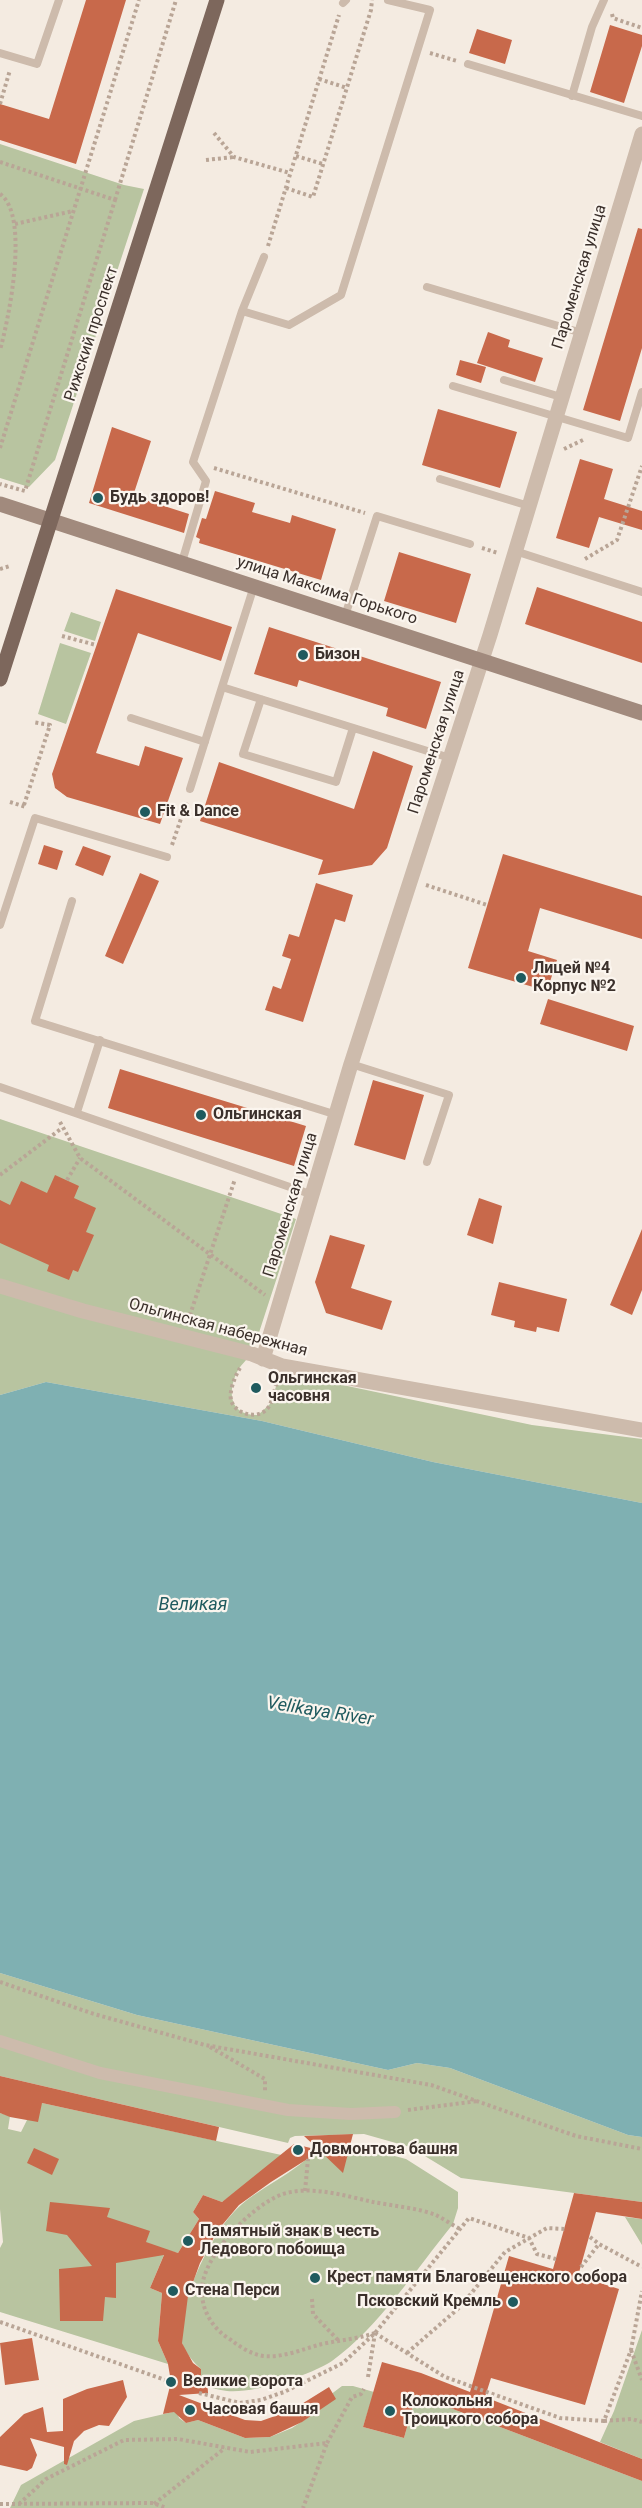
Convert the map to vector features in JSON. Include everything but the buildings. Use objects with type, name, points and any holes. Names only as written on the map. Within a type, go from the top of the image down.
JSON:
[{"type":"main road","name":"Рижский проспект","points":[[0,679],[217,0]]},
{"type":"main road","name":"улица Максима Горького","points":[[0,504],[52,519],[642,713]]},
{"type":"street","name":"Пароменская улица","points":[[263,1359],[351,1064],[482,661],[561,397],[637,171],[642,134]]},
{"type":"street","name":"Ольгинская набережная","points":[[0,1286],[83,1311],[183,1336],[282,1366],[642,1430]]},
{"type":"street","points":[[0,2041],[100,2073],[288,2110],[351,2114],[395,2112]]},
{"type":"lane","points":[[0,53],[37,64],[59,0]]},
{"type":"lane","points":[[242,311],[289,325],[341,295],[430,10],[388,0]]},
{"type":"lane","points":[[572,96],[592,27],[604,0]]},
{"type":"lane","points":[[468,64],[642,116]]},
{"type":"lane","points":[[182,562],[206,480],[193,462],[242,311],[264,257]]},
{"type":"lane","points":[[427,287],[582,333]]},
{"type":"lane","points":[[504,380],[561,397]]},
{"type":"lane","points":[[453,386],[628,438],[642,392]]},
{"type":"lane","points":[[440,479],[529,506]]},
{"type":"lane","points":[[345,616],[377,516],[470,544]]},
{"type":"lane","points":[[515,550],[642,592]]},
{"type":"lane","points":[[190,789],[254,586]]},
{"type":"lane","points":[[222,687],[450,758]]},
{"type":"lane","points":[[261,699],[243,753],[336,782],[353,728]]},
{"type":"lane","points":[[131,718],[205,742]]},
{"type":"lane","points":[[0,925],[35,818],[167,857]]},
{"type":"lane","points":[[72,901],[35,1021],[337,1115]]},
{"type":"lane","points":[[77,1112],[100,1040]]},
{"type":"lane","points":[[351,1064],[450,1095],[428,1162]]},
{"type":"lane","points":[[0,1087],[313,1195]]},
{"type":"path","points":[[0,448],[139,0]]},
{"type":"path","points":[[0,483],[25,491],[176,0]]},
{"type":"path","points":[[286,188],[313,196],[372,0]]},
{"type":"path","points":[[264,257],[345,2]]},
{"type":"path","points":[[609,9],[613,18],[642,28]]},
{"type":"path","points":[[418,49],[468,64]]},
{"type":"path","points":[[0,104],[14,58]]},
{"type":"path","points":[[319,79],[347,88]]},
{"type":"path","points":[[214,133],[234,157]]},
{"type":"path","points":[[296,156],[323,164]]},
{"type":"path","points":[[206,160],[234,157],[290,173]]},
{"type":"path","points":[[0,162],[115,200]]},
{"type":"path","points":[[0,194],[7,198],[13,210],[15,224],[13,281],[8,321],[0,350]]},
{"type":"path","points":[[15,224],[74,211]]},
{"type":"path","points":[[193,462],[377,516]]},
{"type":"path","points":[[570,568],[617,540],[642,466]]},
{"type":"path","points":[[0,569],[10,566]]},
{"type":"path","points":[[62,636],[96,645]]},
{"type":"path","points":[[10,802],[24,805],[50,725],[33,722]]},
{"type":"path","points":[[167,857],[190,789]]},
{"type":"path","points":[[411,880],[487,905]]},
{"type":"path","points":[[53,1105],[62,1128],[80,1158],[280,1305]]},
{"type":"path","points":[[0,1176],[62,1128]]},
{"type":"path","points":[[67,1180],[80,1158]]},
{"type":"path","points":[[183,1336],[238,1170]]},
{"type":"path","points":[[237,1371],[230,1393],[231,1399],[236,1408],[247,1414],[258,1414],[267,1409],[277,1381]]},
{"type":"path","points":[[0,1982],[94,2014],[206,2045],[431,2085],[576,2136],[642,2149]]},
{"type":"path","points":[[206,2045],[265,2079]]},
{"type":"path","points":[[395,2112],[479,2101]]},
{"type":"path","points":[[305,2191],[308,2159]]},
{"type":"path","points":[[459,2229],[435,2215],[329,2193],[305,2191],[284,2193],[246,2218],[217,2251],[205,2273],[201,2290],[204,2304],[208,2316],[219,2333],[246,2350],[263,2356],[284,2354],[375,2333],[445,2377],[560,2418],[604,2421],[632,2419],[642,2422]]},
{"type":"path","points":[[199,2393],[240,2403],[284,2392],[343,2363],[375,2333],[469,2218],[529,2238],[537,2254],[556,2259]]},
{"type":"path","points":[[407,2353],[460,2307],[505,2252],[547,2229],[565,2229]]},
{"type":"path","points":[[590,2237],[642,2267]]},
{"type":"path","points":[[580,2267],[599,2244]]},
{"type":"path","points":[[604,2421],[631,2350],[642,2291]]},
{"type":"path","points":[[312,2299],[313,2314],[338,2341]]},
{"type":"path","points":[[0,2322],[171,2382]]},
{"type":"path","points":[[368,2377],[375,2333]]},
{"type":"path","points":[[631,2350],[642,2380]]},
{"type":"path","points":[[303,2508],[327,2443],[352,2397],[361,2394],[364,2389]]},
{"type":"path","points":[[19,2504],[46,2479],[124,2440],[178,2439],[250,2452],[327,2443]]},
{"type":"path","points":[[153,2503],[226,2447]]},
{"type":"path","points":[[153,2503],[160,2508]]},
{"type":"path","points":[[0,2504],[63,2506],[153,2503],[167,2508]]},
{"type":"green space","points":[[0,144],[124,185],[144,189],[55,460],[29,487],[0,478]]},
{"type":"green space","points":[[71,612],[101,622],[95,641],[64,631]]},
{"type":"green space","points":[[60,643],[91,653],[66,724],[38,714]]},
{"type":"green space","points":[[0,1119],[296,1219],[252,1354],[240,1367],[234,1380],[233,1402],[242,1412],[258,1415],[270,1404],[281,1372],[532,1425],[642,1439],[642,1503],[433,1462],[262,1421],[46,1382],[0,1395]]},
{"type":"green space","points":[[0,1973],[137,2015],[388,2070],[417,2063],[450,2068],[628,2135],[642,2137],[642,2202],[461,2178],[410,2147],[364,2134],[295,2136],[290,2138],[288,2143],[0,2076]]},
{"type":"green space","points":[[42,2103],[286,2156],[222,2202],[203,2195],[193,2212],[199,2219],[178,2253],[166,2250],[150,2288],[162,2293],[158,2341],[168,2364],[0,2312],[0,2248],[3,2242],[0,2209],[0,2113],[10,2116],[8,2129],[21,2132],[27,2120]]},
{"type":"green space","points":[[316,2148],[368,2149],[406,2159],[458,2192],[458,2208],[453,2224],[397,2296],[366,2331],[332,2361],[296,2377],[251,2390],[227,2391],[201,2385],[201,2369],[183,2346],[181,2329],[196,2274],[214,2239],[233,2213],[253,2196],[299,2165]]},
{"type":"green space","points":[[625,2217],[642,2219],[642,2245]]},
{"type":"green space","points":[[642,2330],[642,2459],[600,2442],[614,2411]]},
{"type":"green space","points":[[342,2386],[353,2386],[374,2392],[363,2427],[404,2438],[416,2395],[642,2481],[642,2508],[10,2508],[21,2485],[134,2421],[177,2411],[179,2418],[186,2423],[198,2420],[245,2438],[270,2437],[292,2428],[318,2411],[330,2395]]},
{"type":"water","points":[[46,1382],[262,1421],[433,1462],[642,1503],[642,2137],[628,2135],[450,2068],[417,2063],[388,2070],[137,2015],[0,1973],[0,1395]]},
{"type":"place","name":"Будь здоров!","points":[[98,498]]},
{"type":"place","name":"Бизон","points":[[303,655]]},
{"type":"place","name":"Fit & Dance","points":[[145,812]]},
{"type":"place","name":"Лицей №4 Корпус №2","points":[[521,978]]},
{"type":"place","name":"Ольгинская","points":[[201,1115]]},
{"type":"place","name":"Ольгинская часовня","points":[[256,1388]]},
{"type":"place","name":"Довмонтова башня","points":[[298,2150]]},
{"type":"place","name":"Памятный знак в честь Ледового побоища","points":[[188,2241]]},
{"type":"place","name":"Крест памяти Благовещенского собора","points":[[315,2278]]},
{"type":"place","name":"Стена Перси","points":[[173,2291]]},
{"type":"place","name":"Псковский Кремль","points":[[513,2302]]},
{"type":"place","name":"Великие ворота","points":[[171,2382]]},
{"type":"place","name":"Часовая башня","points":[[190,2410]]},
{"type":"place","name":"Колокольня Троицкого собора","points":[[390,2411]]},
{"type":"water label","name":"Великая","points":[[193,1605]]},
{"type":"water label","name":"Velikaya River","points":[[320,1712]]}]
